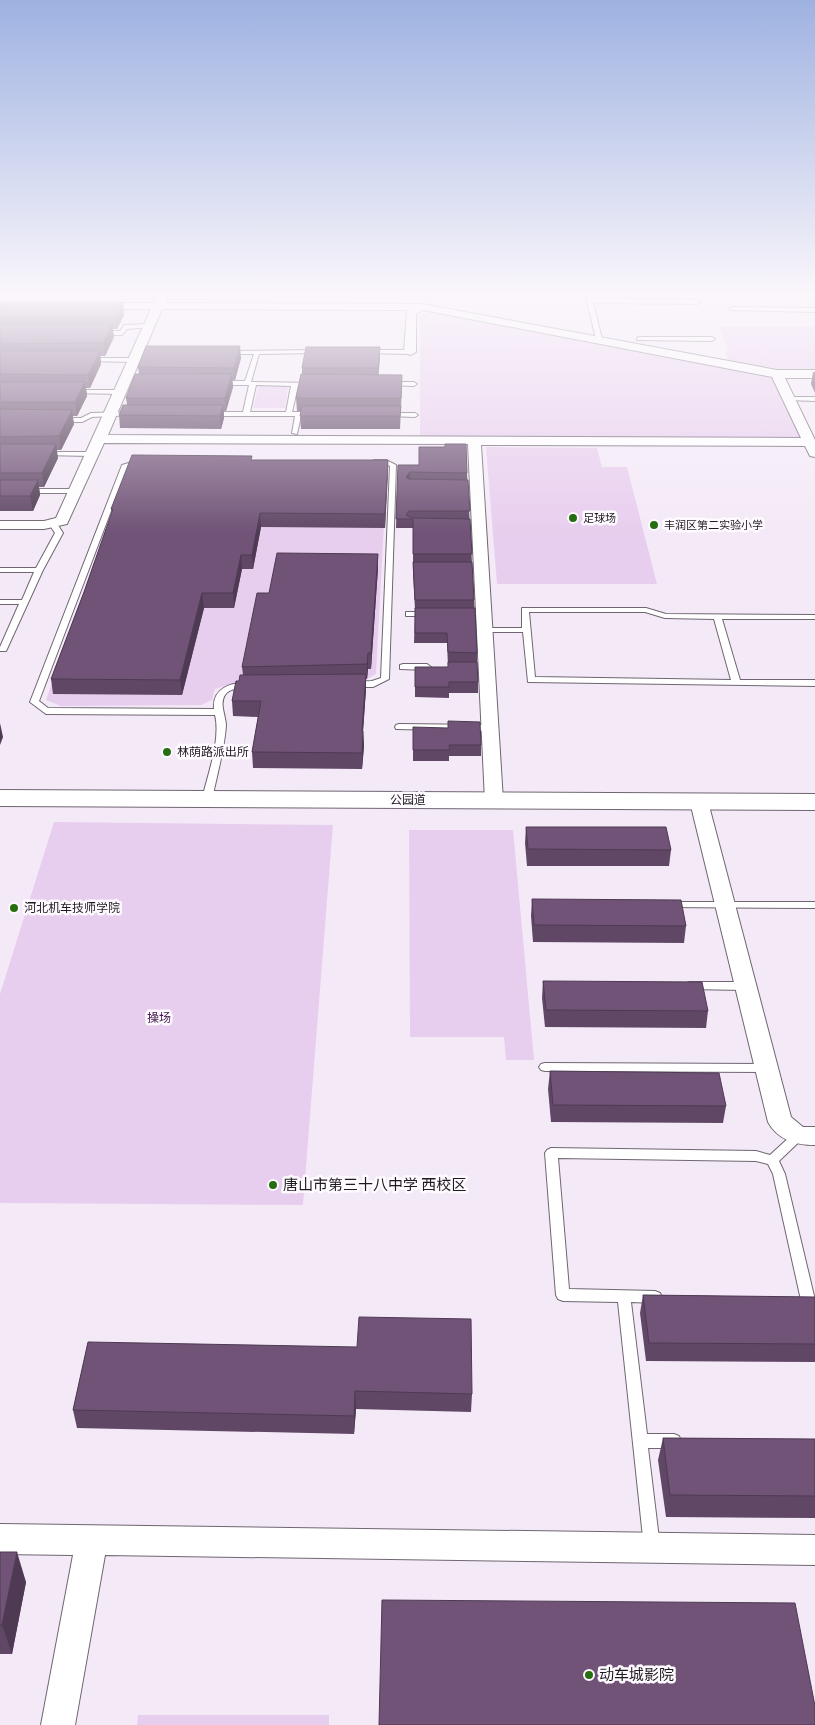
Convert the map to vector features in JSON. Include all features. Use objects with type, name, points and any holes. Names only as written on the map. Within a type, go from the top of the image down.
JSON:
[{"type":"main road","name":"公园道","points":[[0,798],[815,802]]},
{"type":"street","points":[[0,525],[53,524],[62,521],[91,454],[132,372]]},
{"type":"street","points":[[770,372],[815,374]]},
{"type":"street","points":[[99,439],[474,441],[812,448],[777,374]]},
{"type":"street","points":[[474,441],[472,486],[474,525],[481,620],[482,668],[490,728],[494,801]]},
{"type":"street","points":[[699,802],[744,986],[780,1122],[807,1136]]},
{"type":"street","points":[[0,1539],[815,1550]]},
{"type":"street","points":[[58,1725],[92,1540]]},
{"type":"lane","points":[[246,414],[253,372]]},
{"type":"lane","points":[[210,383],[315,384]]},
{"type":"lane","points":[[290,414],[295,384]]},
{"type":"lane","points":[[384,384],[414,384]]},
{"type":"lane","points":[[65,392],[126,386]]},
{"type":"lane","points":[[789,399],[815,399]]},
{"type":"lane","points":[[55,420],[82,420],[91,416],[110,414],[139,414]]},
{"type":"lane","points":[[207,414],[318,414]]},
{"type":"lane","points":[[295,433],[298,414]]},
{"type":"lane","points":[[376,415],[415,415]]},
{"type":"lane","points":[[36,454],[91,454]]},
{"type":"lane","points":[[149,461],[125,465],[34,702],[46,711],[218,712]]},
{"type":"lane","points":[[344,684],[373,684],[385,679],[393,465],[386,462],[366,462]]},
{"type":"lane","points":[[0,491],[75,491]]},
{"type":"lane","points":[[0,649],[3,649],[39,570],[59,533],[53,524]]},
{"type":"lane","points":[[0,570],[39,570]]},
{"type":"lane","points":[[0,602],[24,602]]},
{"type":"lane","points":[[815,617],[665,616],[646,610],[525,610],[531,680],[815,682]]},
{"type":"lane","points":[[409,614],[437,614]]},
{"type":"lane","points":[[716,616],[736,682]]},
{"type":"lane","points":[[481,620],[527,630]]},
{"type":"lane","points":[[403,667],[440,667]]},
{"type":"lane","points":[[207,799],[222,725],[218,712],[222,693],[229,688],[259,686]]},
{"type":"lane","points":[[399,727],[490,728]]},
{"type":"lane","points":[[656,904],[815,906]]},
{"type":"lane","points":[[677,986],[744,986]]},
{"type":"lane","points":[[545,1067],[765,1068]]},
{"type":"lane","points":[[672,1298],[563,1295],[551,1153],[756,1156],[772,1160],[807,1136]]},
{"type":"lane","points":[[772,1160],[779,1174],[807,1300]]},
{"type":"lane","points":[[624,1297],[652,1548]]},
{"type":"lane","points":[[640,1441],[688,1442]]},
{"type":"green space","points":[[420,372],[758,372],[772,377],[800,436],[799,438],[420,438]]},
{"type":"green space","points":[[282,384],[288,387],[285,408],[253,408],[258,388],[264,385]]},
{"type":"green space","points":[[486,447],[597,448],[602,467],[627,467],[657,584],[497,584]]},
{"type":"green space","points":[[129,468],[387,469],[376,674],[365,680],[237,682],[215,689],[212,700],[201,705],[61,706],[46,700]]},
{"type":"green space","name":"操场","points":[[54,822],[333,825],[303,1205],[0,1203],[0,994]]},
{"type":"green space","points":[[409,830],[513,830],[534,1060],[506,1060],[504,1037],[410,1037]]},
{"type":"green space","points":[[138,1715],[329,1715],[329,1725],[137,1725]]},
{"type":"building","points":[[0,372],[89,372],[88,375]]},
{"type":"building","points":[[135,374],[232,374],[225,398],[126,398]]},
{"type":"building","points":[[301,374],[402,375],[401,398],[296,398]]},
{"type":"building","points":[[0,382],[85,382],[75,402],[0,402]]},
{"type":"building","points":[[123,405],[223,405],[220,416],[119,415]]},
{"type":"building","points":[[302,406],[401,406],[400,416],[300,416]]},
{"type":"building","points":[[0,409],[72,410],[59,436],[0,437]]},
{"type":"building","points":[[0,444],[56,444],[42,473],[0,473]]},
{"type":"building","points":[[445,444],[466,444],[467,473],[410,472],[406,477],[408,479],[468,480],[470,511],[409,511],[406,515],[412,518],[470,519],[472,554],[413,554],[413,519],[396,519],[398,465],[419,465],[419,447],[445,447]]},
{"type":"building","points":[[132,455],[252,456],[251,460],[388,460],[385,514],[260,513],[252,555],[241,555],[233,593],[202,593],[180,680],[51,679]]},
{"type":"building","points":[[0,480],[38,480],[30,496],[0,496]]},
{"type":"building","points":[[277,553],[378,554],[371,653],[368,653],[367,664],[242,667],[257,593],[269,593]]},
{"type":"building","points":[[413,562],[472,562],[474,600],[415,600]]},
{"type":"building","points":[[415,608],[475,608],[477,653],[448,652],[447,633],[415,633]]},
{"type":"building","points":[[448,662],[477,662],[478,682],[449,682],[449,687],[415,687],[415,667],[448,667]]},
{"type":"building","points":[[366,674],[362,753],[252,752],[261,701],[232,701],[236,681],[239,681],[240,675]]},
{"type":"building","points":[[448,721],[480,722],[481,745],[449,745],[450,750],[413,750],[413,727],[448,728]]},
{"type":"building","points":[[526,827],[666,827],[671,850],[528,849]]},
{"type":"building","points":[[532,899],[681,900],[686,926],[534,925]]},
{"type":"building","points":[[543,981],[702,982],[708,1011],[546,1010]]},
{"type":"building","points":[[550,1071],[719,1073],[726,1106],[553,1105]]},
{"type":"building","points":[[643,1295],[815,1297],[815,1344],[649,1343]]},
{"type":"building","points":[[359,1317],[471,1319],[472,1394],[355,1391],[354,1416],[73,1410],[88,1342],[357,1347]]},
{"type":"building","points":[[663,1438],[815,1439],[815,1496],[670,1495]]},
{"type":"building","points":[[0,1552],[17,1552],[2,1625],[0,1625]]},
{"type":"building","name":"动车城影院","points":[[382,1600],[795,1603],[815,1706],[815,1725],[379,1725]]},
{"type":"place","name":"足球场","points":[[573,518]]},
{"type":"place","name":"丰润区第二实验小学","points":[[654,525]]},
{"type":"place","name":"林荫路派出所","points":[[167,752]]},
{"type":"place","name":"河北机车技师学院","points":[[14,908]]},
{"type":"place","name":"唐山市第三十八中学 西校区","points":[[273,1185]]},
{"type":"place","name":"动车城影院","points":[[589,1675]]}]
